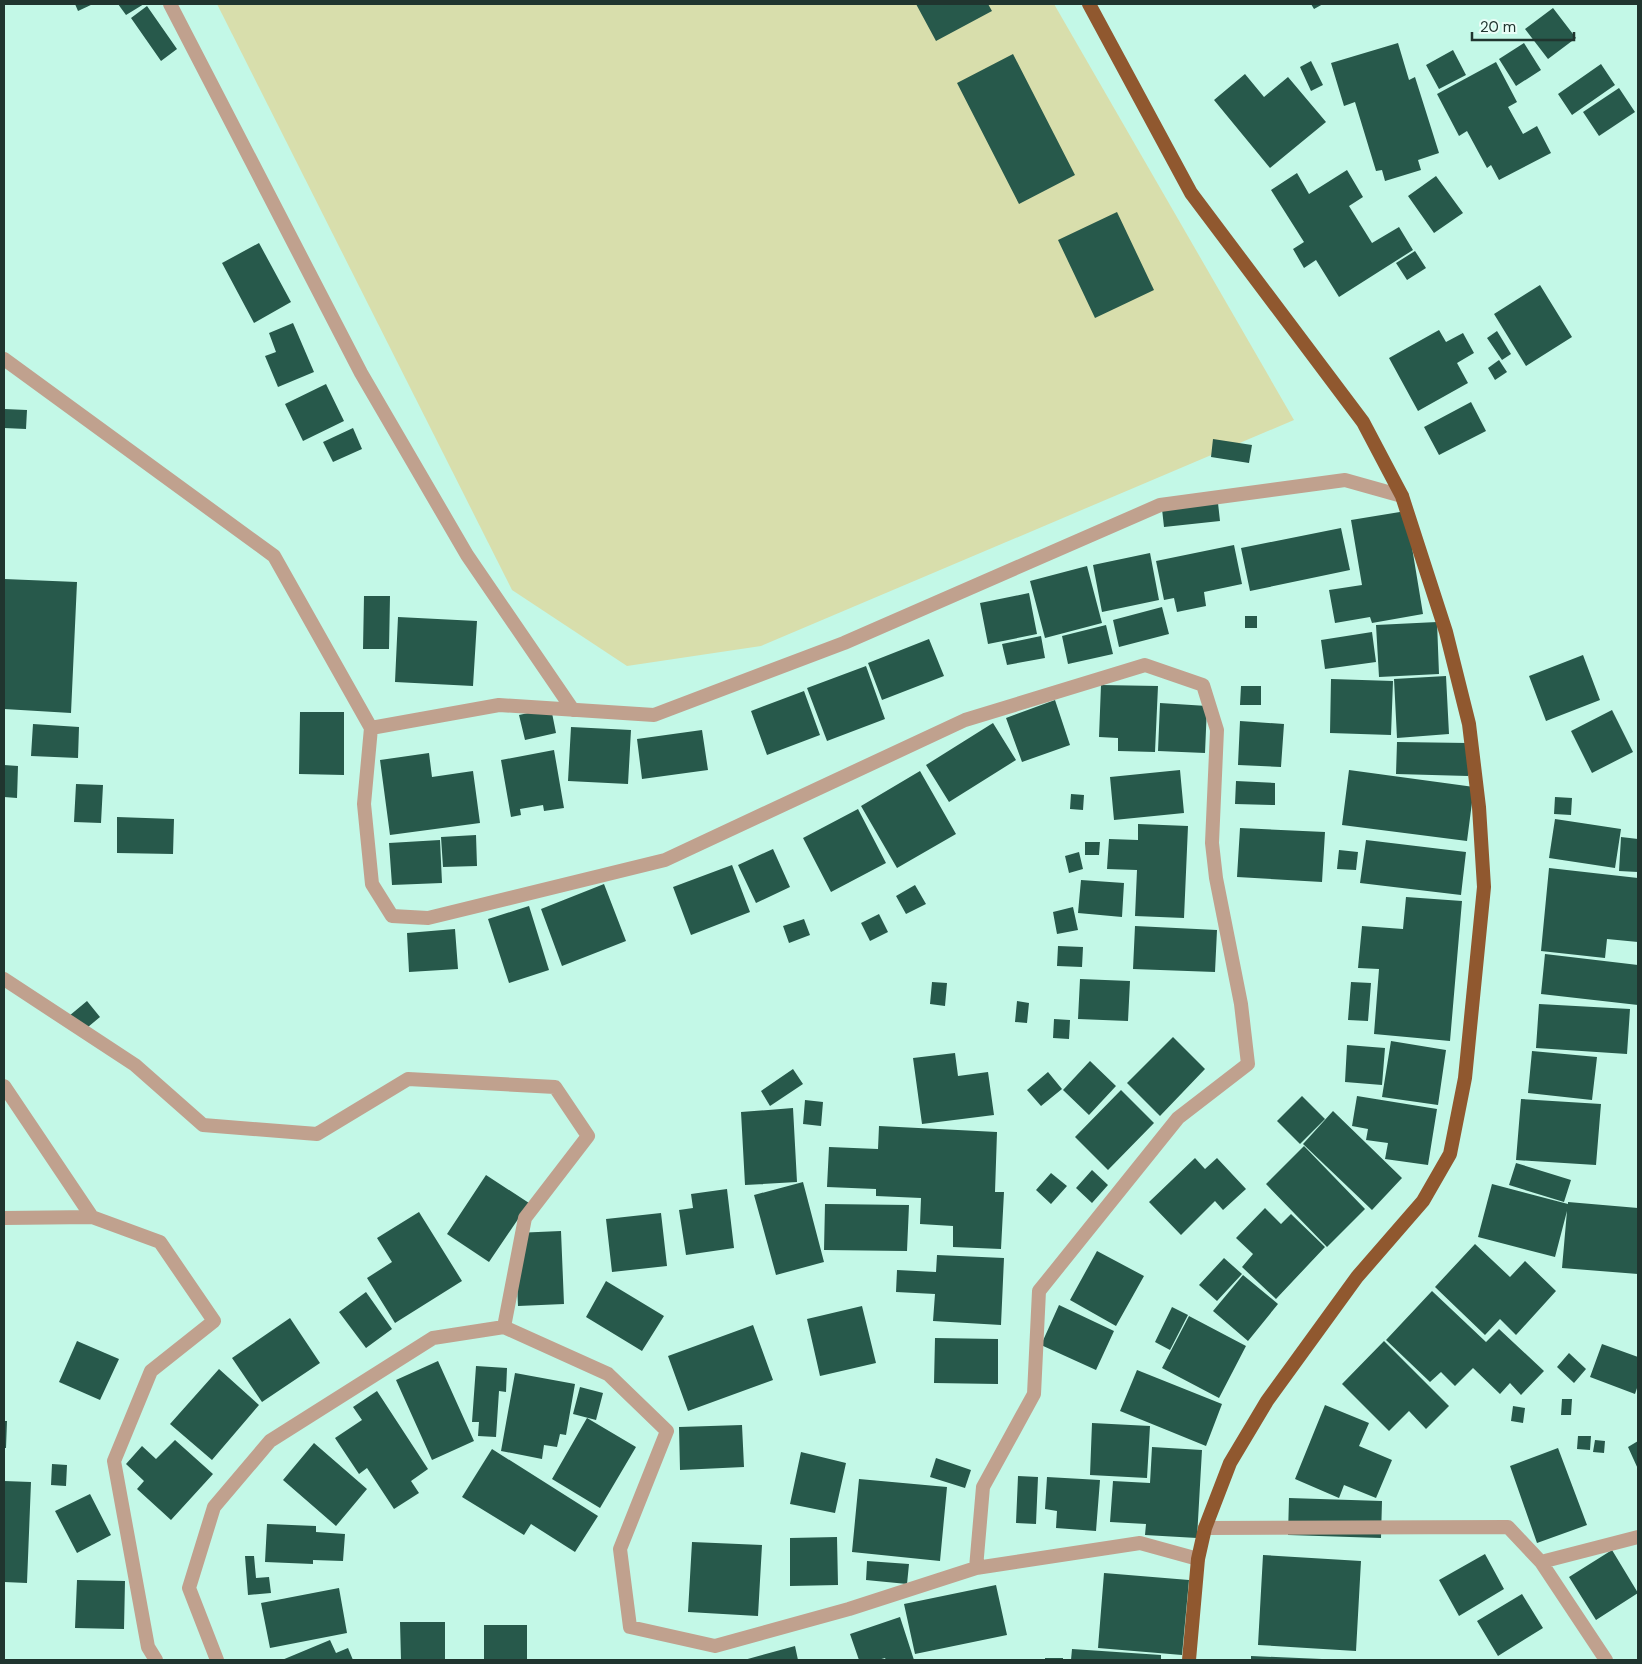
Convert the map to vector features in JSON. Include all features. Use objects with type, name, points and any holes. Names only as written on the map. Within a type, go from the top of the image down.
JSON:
[{"type":"highway","points":[[1089,4],[1192,193],[1363,422],[1402,496],[1446,632],[1467,715],[1479,807],[1484,887],[1464,1078],[1458,1120],[1450,1154],[1423,1201],[1357,1277],[1267,1401],[1230,1463],[1205,1528],[1198,1559],[1188,1660]]},
{"type":"street","points":[[170,4],[361,374],[467,555],[573,710]]},
{"type":"street","points":[[4,359],[274,556],[371,728],[364,804],[372,884],[392,916],[428,918],[665,860],[966,720],[1145,665],[1203,685],[1217,730],[1212,843],[1216,878],[1241,1004],[1248,1064],[1178,1118],[1039,1291],[1034,1394],[983,1487],[976,1568]]},
{"type":"street","points":[[371,728],[499,705],[654,716],[844,643],[1160,505],[1345,480],[1402,496]]},
{"type":"street","points":[[4,979],[135,1065],[203,1124],[317,1134],[408,1079],[555,1087],[588,1136],[525,1218],[504,1327]]},
{"type":"street","points":[[4,1086],[92,1217]]},
{"type":"street","points":[[4,1218],[92,1217],[160,1242],[214,1321],[151,1371],[114,1461],[148,1647],[156,1660]]},
{"type":"street","points":[[217,1660],[189,1588],[214,1507],[270,1441],[433,1338],[504,1327],[608,1374],[667,1431],[620,1550],[630,1627],[714,1646],[849,1609],[976,1568],[1140,1543],[1198,1559]]},
{"type":"street","points":[[1205,1528],[1508,1528],[1541,1562],[1606,1660]]},
{"type":"street","points":[[1541,1562],[1638,1537]]},
{"type":"green space","points":[[217,4],[1054,4],[1294,420],[761,646],[627,666],[512,590]]},
{"type":"building","points":[[75,4],[93,4],[78,11]]},
{"type":"building","points":[[118,4],[144,4],[126,15]]},
{"type":"building","points":[[916,4],[988,4],[992,11],[936,41]]},
{"type":"building","points":[[1311,4],[1323,4],[1314,9]]},
{"type":"building","points":[[147,6],[177,49],[161,61],[131,18]]},
{"type":"building","points":[[1553,8],[1576,38],[1548,59],[1525,29]]},
{"type":"building","points":[[1398,43],[1409,80],[1415,77],[1439,153],[1418,160],[1421,170],[1385,181],[1382,170],[1376,171],[1355,102],[1344,106],[1331,63]]},
{"type":"building","points":[[1524,43],[1541,70],[1516,86],[1499,59]]},
{"type":"building","points":[[1453,50],[1466,75],[1439,89],[1426,65]]},
{"type":"building","points":[[1013,54],[1075,175],[1019,204],[957,83]]},
{"type":"building","points":[[1311,61],[1323,85],[1311,91],[1300,67]]},
{"type":"building","points":[[1496,62],[1517,102],[1508,107],[1523,134],[1537,126],[1551,153],[1499,180],[1491,165],[1487,168],[1467,131],[1459,136],[1437,94]]},
{"type":"building","points":[[1601,64],[1615,85],[1572,115],[1558,94]]},
{"type":"building","points":[[1245,74],[1264,97],[1288,77],[1326,122],[1270,168],[1214,100]]},
{"type":"building","points":[[1619,88],[1635,112],[1599,136],[1583,112]]},
{"type":"building","points":[[1347,170],[1363,197],[1349,206],[1372,243],[1399,227],[1413,250],[1339,297],[1316,260],[1304,268],[1293,249],[1304,242],[1271,190],[1297,173],[1309,194]]},
{"type":"building","points":[[1436,176],[1463,213],[1434,233],[1408,196]]},
{"type":"building","points":[[1117,212],[1154,290],[1095,318],[1058,240]]},
{"type":"building","points":[[259,243],[291,302],[254,323],[222,263]]},
{"type":"building","points":[[1415,251],[1426,268],[1407,280],[1396,263]]},
{"type":"building","points":[[1540,285],[1572,337],[1526,366],[1494,314]]},
{"type":"building","points":[[293,323],[314,372],[278,387],[265,356],[276,352],[269,333]]},
{"type":"building","points":[[1439,330],[1446,342],[1463,333],[1474,353],[1457,363],[1468,383],[1418,411],[1389,358]]},
{"type":"building","points":[[1497,331],[1511,354],[1502,360],[1487,338]]},
{"type":"building","points":[[1499,360],[1507,372],[1495,380],[1488,368]]},
{"type":"building","points":[[326,384],[344,421],[303,441],[285,404]]},
{"type":"building","points":[[1471,402],[1486,431],[1439,455],[1424,427]]},
{"type":"building","points":[[4,409],[27,410],[26,429],[4,428]]},
{"type":"building","points":[[353,428],[362,449],[333,462],[323,442]]},
{"type":"building","points":[[1213,439],[1252,445],[1249,463],[1211,457]]},
{"type":"building","points":[[1218,503],[1220,521],[1164,527],[1162,509]]},
{"type":"building","points":[[1406,511],[1423,614],[1372,623],[1370,617],[1335,623],[1329,590],[1362,585],[1351,520]]},
{"type":"building","points":[[1341,528],[1350,570],[1250,591],[1241,548]]},
{"type":"building","points":[[1234,545],[1242,584],[1204,592],[1206,606],[1177,612],[1174,598],[1164,600],[1156,561]]},
{"type":"building","points":[[1150,553],[1159,600],[1102,612],[1093,565]]},
{"type":"building","points":[[1087,566],[1102,623],[1045,638],[1030,581]]},
{"type":"building","points":[[4,579],[77,582],[71,713],[4,709]]},
{"type":"building","points":[[1029,593],[1037,634],[988,644],[980,603]]},
{"type":"building","points":[[364,596],[390,596],[389,649],[363,649]]},
{"type":"building","points":[[1162,607],[1169,634],[1119,647],[1113,620]]},
{"type":"building","points":[[1245,616],[1257,616],[1257,628],[1245,628]]},
{"type":"building","points":[[398,617],[477,621],[473,686],[395,682]]},
{"type":"building","points":[[1437,622],[1439,674],[1379,677],[1376,625]]},
{"type":"building","points":[[1106,625],[1113,654],[1068,664],[1062,636]]},
{"type":"building","points":[[1372,632],[1376,662],[1325,669],[1321,640]]},
{"type":"building","points":[[1041,636],[1045,658],[1007,665],[1002,644]]},
{"type":"building","points":[[929,639],[944,676],[882,700],[868,663]]},
{"type":"building","points":[[1583,655],[1600,700],[1546,721],[1529,676]]},
{"type":"building","points":[[866,666],[885,719],[827,741],[807,688]]},
{"type":"building","points":[[1446,676],[1449,734],[1397,738],[1394,679]]},
{"type":"building","points":[[1331,679],[1393,681],[1391,735],[1330,733]]},
{"type":"building","points":[[1101,685],[1158,686],[1155,752],[1118,751],[1118,738],[1099,737]]},
{"type":"building","points":[[1241,686],[1261,686],[1261,705],[1240,705]]},
{"type":"building","points":[[804,691],[820,735],[767,755],[751,711]]},
{"type":"building","points":[[1055,700],[1070,745],[1022,762],[1006,718]]},
{"type":"building","points":[[1160,703],[1207,706],[1205,753],[1158,751]]},
{"type":"building","points":[[551,708],[556,733],[525,740],[519,715]]},
{"type":"building","points":[[1612,710],[1633,752],[1592,773],[1571,731]]},
{"type":"building","points":[[300,712],[344,712],[344,775],[299,774]]},
{"type":"building","points":[[1240,721],[1284,724],[1281,767],[1238,765]]},
{"type":"building","points":[[993,723],[1016,760],[949,802],[926,765]]},
{"type":"building","points":[[33,724],[79,727],[78,758],[31,756]]},
{"type":"building","points":[[571,727],[631,730],[628,784],[568,781]]},
{"type":"building","points":[[702,730],[708,770],[642,779],[637,739]]},
{"type":"building","points":[[1397,742],[1468,743],[1468,776],[1396,774]]},
{"type":"building","points":[[554,750],[564,808],[544,811],[543,805],[520,809],[521,815],[511,817],[501,760]]},
{"type":"building","points":[[429,753],[432,777],[473,771],[480,823],[390,835],[380,760]]},
{"type":"building","points":[[4,765],[18,766],[17,798],[4,797]]},
{"type":"building","points":[[1180,770],[1184,813],[1114,820],[1110,777]]},
{"type":"building","points":[[1349,770],[1474,787],[1467,841],[1342,825]]},
{"type":"building","points":[[920,771],[956,834],[897,868],[861,806]]},
{"type":"building","points":[[1236,781],[1275,783],[1275,805],[1235,804]]},
{"type":"building","points":[[76,784],[103,785],[101,823],[74,822]]},
{"type":"building","points":[[1071,794],[1084,795],[1083,810],[1070,809]]},
{"type":"building","points":[[1555,797],[1572,798],[1571,815],[1554,814]]},
{"type":"building","points":[[858,809],[886,863],[831,892],[803,838]]},
{"type":"building","points":[[117,817],[174,819],[173,854],[117,853]]},
{"type":"building","points":[[1555,819],[1621,829],[1615,868],[1549,858]]},
{"type":"building","points":[[1138,824],[1188,826],[1184,918],[1135,916],[1137,870],[1107,869],[1109,839],[1138,840]]},
{"type":"building","points":[[1240,828],[1325,832],[1322,882],[1237,877]]},
{"type":"building","points":[[476,835],[477,866],[443,867],[441,837]]},
{"type":"building","points":[[1621,837],[1638,839],[1638,872],[1619,871]]},
{"type":"building","points":[[440,840],[442,883],[392,885],[389,843]]},
{"type":"building","points":[[1366,840],[1466,852],[1461,895],[1360,883]]},
{"type":"building","points":[[1085,842],[1100,842],[1099,855],[1085,855]]},
{"type":"building","points":[[773,849],[790,887],[756,903],[738,865]]},
{"type":"building","points":[[1339,850],[1358,852],[1356,870],[1337,869]]},
{"type":"building","points":[[1079,852],[1083,869],[1069,873],[1065,856]]},
{"type":"building","points":[[732,865],[750,912],[691,935],[673,887]]},
{"type":"building","points":[[1549,868],[1638,878],[1638,942],[1607,939],[1605,958],[1541,951]]},
{"type":"building","points":[[1081,880],[1124,883],[1122,917],[1078,913]]},
{"type":"building","points":[[604,884],[626,941],[562,966],[541,909]]},
{"type":"building","points":[[915,885],[926,904],[906,914],[896,896]]},
{"type":"building","points":[[1406,897],[1462,901],[1450,1041],[1374,1034],[1379,969],[1358,968],[1362,926],[1403,929]]},
{"type":"building","points":[[529,906],[549,970],[509,983],[488,919]]},
{"type":"building","points":[[1073,907],[1078,930],[1057,934],[1053,912]]},
{"type":"building","points":[[879,914],[888,932],[870,941],[861,923]]},
{"type":"building","points":[[804,919],[810,935],[789,943],[783,926]]},
{"type":"building","points":[[1135,926],[1217,930],[1215,972],[1133,969]]},
{"type":"building","points":[[455,929],[458,969],[409,972],[407,933]]},
{"type":"building","points":[[1058,946],[1083,947],[1082,967],[1057,966]]},
{"type":"building","points":[[1545,954],[1638,965],[1638,1005],[1541,994]]},
{"type":"building","points":[[1080,979],[1130,981],[1128,1021],[1078,1019]]},
{"type":"building","points":[[932,982],[947,983],[945,1006],[930,1004]]},
{"type":"building","points":[[1351,982],[1371,983],[1368,1021],[1348,1020]]},
{"type":"building","points":[[87,1001],[100,1017],[82,1032],[69,1016]]},
{"type":"building","points":[[1017,1001],[1029,1003],[1027,1023],[1015,1022]]},
{"type":"building","points":[[1539,1004],[1630,1009],[1627,1054],[1536,1048]]},
{"type":"building","points":[[1054,1019],[1070,1020],[1069,1039],[1053,1038]]},
{"type":"building","points":[[1173,1037],[1205,1069],[1160,1116],[1127,1083]]},
{"type":"building","points":[[1391,1041],[1446,1050],[1438,1105],[1382,1097]]},
{"type":"building","points":[[1347,1045],[1385,1048],[1382,1085],[1345,1082]]},
{"type":"building","points":[[1532,1051],[1597,1057],[1592,1100],[1528,1093]]},
{"type":"building","points":[[955,1053],[958,1076],[988,1072],[994,1115],[922,1124],[913,1058]]},
{"type":"building","points":[[1090,1061],[1116,1086],[1089,1115],[1063,1090]]},
{"type":"building","points":[[793,1069],[803,1084],[770,1106],[761,1091]]},
{"type":"building","points":[[1048,1072],[1062,1089],[1041,1106],[1027,1090]]},
{"type":"building","points":[[1121,1090],[1154,1123],[1108,1170],[1075,1137]]},
{"type":"building","points":[[1302,1096],[1325,1119],[1300,1144],[1277,1121]]},
{"type":"building","points":[[1357,1096],[1437,1109],[1428,1165],[1385,1159],[1388,1143],[1366,1140],[1368,1129],[1352,1126]]},
{"type":"building","points":[[1521,1099],[1601,1104],[1596,1165],[1516,1160]]},
{"type":"building","points":[[805,1100],[823,1102],[821,1126],[803,1124]]},
{"type":"building","points":[[793,1108],[797,1182],[745,1185],[741,1112]]},
{"type":"building","points":[[1333,1111],[1402,1178],[1372,1210],[1303,1144]]},
{"type":"building","points":[[879,1126],[997,1132],[995,1192],[1004,1192],[1001,1249],[953,1247],[953,1226],[920,1224],[921,1198],[876,1196],[876,1189],[827,1187],[829,1147],[878,1149]]},
{"type":"building","points":[[1304,1146],[1365,1209],[1327,1247],[1266,1184]]},
{"type":"building","points":[[1195,1158],[1205,1169],[1217,1158],[1246,1189],[1223,1210],[1215,1201],[1181,1235],[1149,1202]]},
{"type":"building","points":[[1516,1163],[1571,1180],[1564,1202],[1509,1185]]},
{"type":"building","points":[[1092,1170],[1108,1185],[1092,1203],[1076,1188]]},
{"type":"building","points":[[1051,1173],[1067,1186],[1051,1204],[1036,1190]]},
{"type":"building","points":[[486,1175],[529,1203],[489,1262],[447,1234]]},
{"type":"building","points":[[803,1182],[824,1262],[776,1275],[754,1195]]},
{"type":"building","points":[[1492,1184],[1568,1204],[1568,1202],[1638,1208],[1638,1274],[1562,1268],[1567,1211],[1555,1257],[1478,1237]]},
{"type":"building","points":[[727,1189],[734,1248],[686,1255],[679,1210],[693,1208],[691,1194]]},
{"type":"building","points":[[825,1204],[909,1205],[907,1251],[824,1250]]},
{"type":"building","points":[[1265,1208],[1281,1224],[1291,1214],[1325,1247],[1276,1299],[1242,1267],[1253,1254],[1236,1238]]},
{"type":"building","points":[[419,1212],[462,1281],[395,1323],[367,1278],[392,1262],[377,1238]]},
{"type":"building","points":[[661,1213],[667,1266],[612,1272],[606,1219]]},
{"type":"building","points":[[561,1231],[564,1304],[518,1306],[515,1233]]},
{"type":"building","points":[[1475,1244],[1510,1277],[1525,1261],[1556,1291],[1516,1335],[1500,1319],[1485,1335],[1435,1287]]},
{"type":"building","points":[[1097,1251],[1144,1276],[1116,1326],[1070,1300]]},
{"type":"building","points":[[937,1255],[1004,1258],[1001,1325],[933,1321],[935,1294],[896,1292],[897,1270],[936,1272]]},
{"type":"building","points":[[1224,1258],[1242,1274],[1217,1301],[1199,1285]]},
{"type":"building","points":[[1243,1275],[1278,1304],[1248,1341],[1213,1311]]},
{"type":"building","points":[[606,1281],[664,1316],[642,1351],[586,1317]]},
{"type":"building","points":[[1432,1291],[1486,1342],[1499,1329],[1544,1371],[1521,1395],[1510,1383],[1500,1394],[1473,1368],[1455,1386],[1441,1372],[1430,1382],[1386,1340]]},
{"type":"building","points":[[366,1292],[392,1329],[366,1348],[339,1312]]},
{"type":"building","points":[[1059,1305],[1114,1331],[1096,1370],[1041,1345]]},
{"type":"building","points":[[862,1306],[876,1363],[820,1376],[807,1319]]},
{"type":"building","points":[[1172,1307],[1188,1315],[1170,1350],[1155,1342]]},
{"type":"building","points":[[1189,1316],[1246,1346],[1219,1398],[1162,1368]]},
{"type":"building","points":[[290,1318],[320,1363],[262,1402],[232,1358]]},
{"type":"building","points":[[753,1325],[773,1380],[688,1411],[668,1356]]},
{"type":"building","points":[[935,1338],[998,1339],[998,1384],[934,1383]]},
{"type":"building","points":[[77,1341],[119,1359],[100,1400],[59,1382]]},
{"type":"building","points":[[1384,1341],[1449,1406],[1426,1429],[1409,1411],[1389,1431],[1342,1384]]},
{"type":"building","points":[[1602,1344],[1638,1357],[1638,1385],[1635,1394],[1590,1377]]},
{"type":"building","points":[[1569,1353],[1586,1369],[1574,1383],[1557,1367]]},
{"type":"building","points":[[438,1361],[474,1441],[432,1460],[396,1380]]},
{"type":"building","points":[[476,1366],[507,1368],[506,1392],[499,1391],[496,1437],[478,1436],[479,1422],[472,1422]]},
{"type":"building","points":[[219,1369],[259,1405],[212,1460],[170,1424]]},
{"type":"building","points":[[1137,1370],[1222,1404],[1206,1446],[1120,1411]]},
{"type":"building","points":[[515,1373],[575,1384],[566,1435],[560,1434],[557,1447],[544,1445],[542,1459],[501,1451]]},
{"type":"building","points":[[580,1387],[603,1393],[596,1420],[573,1414]]},
{"type":"building","points":[[377,1391],[428,1469],[411,1481],[419,1493],[394,1509],[367,1468],[359,1474],[335,1438],[362,1420],[353,1407]]},
{"type":"building","points":[[1562,1399],[1572,1399],[1571,1415],[1561,1415]]},
{"type":"building","points":[[1325,1405],[1369,1423],[1359,1446],[1392,1460],[1376,1498],[1344,1485],[1339,1498],[1295,1479]]},
{"type":"building","points":[[1513,1406],[1525,1408],[1523,1423],[1511,1421]]},
{"type":"building","points":[[587,1418],[636,1447],[600,1508],[552,1479]]},
{"type":"building","points":[[4,1421],[7,1421],[6,1448],[4,1448]]},
{"type":"building","points":[[1092,1423],[1150,1426],[1147,1478],[1090,1475]]},
{"type":"building","points":[[742,1425],[744,1467],[680,1470],[679,1427]]},
{"type":"building","points":[[1578,1436],[1591,1436],[1590,1450],[1577,1449]]},
{"type":"building","points":[[175,1440],[213,1474],[171,1520],[137,1489],[144,1481],[126,1464],[142,1446],[156,1459]]},
{"type":"building","points":[[1595,1440],[1605,1441],[1604,1453],[1593,1452]]},
{"type":"building","points":[[1638,1441],[1638,1469],[1628,1447]]},
{"type":"building","points":[[314,1443],[367,1489],[336,1526],[283,1480]]},
{"type":"building","points":[[1152,1447],[1202,1450],[1197,1538],[1145,1535],[1146,1524],[1110,1522],[1113,1481],[1150,1483]]},
{"type":"building","points":[[1558,1448],[1587,1525],[1537,1543],[1510,1466]]},
{"type":"building","points":[[492,1449],[598,1516],[575,1552],[531,1524],[524,1535],[462,1497]]},
{"type":"building","points":[[801,1452],[846,1463],[835,1513],[790,1504]]},
{"type":"building","points":[[936,1458],[971,1470],[965,1488],[930,1477]]},
{"type":"building","points":[[52,1464],[67,1465],[66,1486],[51,1485]]},
{"type":"building","points":[[1018,1476],[1038,1477],[1036,1524],[1016,1523]]},
{"type":"building","points":[[1047,1477],[1100,1480],[1096,1531],[1056,1528],[1057,1511],[1045,1509]]},
{"type":"building","points":[[859,1479],[947,1487],[940,1561],[852,1552]]},
{"type":"building","points":[[4,1481],[31,1482],[27,1583],[4,1582]]},
{"type":"building","points":[[90,1494],[111,1535],[77,1553],[55,1511]]},
{"type":"building","points":[[1289,1498],[1382,1501],[1381,1538],[1288,1535]]},
{"type":"building","points":[[267,1524],[316,1526],[316,1532],[345,1534],[343,1561],[313,1560],[313,1564],[265,1562]]},
{"type":"building","points":[[837,1537],[838,1585],[790,1586],[790,1538]]},
{"type":"building","points":[[692,1542],[762,1545],[758,1616],[688,1612]]},
{"type":"building","points":[[1612,1550],[1638,1593],[1596,1620],[1569,1577]]},
{"type":"building","points":[[1485,1554],[1504,1589],[1459,1616],[1439,1580]]},
{"type":"building","points":[[1263,1555],[1361,1561],[1356,1651],[1258,1645]]},
{"type":"building","points":[[245,1556],[254,1556],[256,1578],[269,1577],[271,1593],[248,1595]]},
{"type":"building","points":[[867,1561],[909,1564],[907,1584],[866,1580]]},
{"type":"building","points":[[1104,1573],[1189,1580],[1182,1655],[1098,1648]]},
{"type":"building","points":[[77,1580],[125,1581],[124,1629],[75,1628]]},
{"type":"building","points":[[996,1585],[1007,1635],[915,1654],[904,1604]]},
{"type":"building","points":[[339,1588],[347,1633],[270,1648],[261,1603]]},
{"type":"building","points":[[1522,1594],[1543,1628],[1498,1656],[1477,1621]]},
{"type":"building","points":[[900,1617],[914,1660],[886,1660],[885,1658],[859,1660],[850,1634]]},
{"type":"building","points":[[400,1622],[445,1622],[445,1660],[401,1660]]},
{"type":"building","points":[[484,1625],[527,1625],[527,1660],[484,1660]]},
{"type":"building","points":[[330,1640],[336,1653],[348,1648],[353,1660],[282,1660]]},
{"type":"building","points":[[795,1646],[798,1660],[744,1660]]},
{"type":"building","points":[[1072,1649],[1161,1655],[1161,1660],[1071,1660]]},
{"type":"building","points":[[1251,1656],[1322,1659],[1322,1660],[1251,1660]]},
{"type":"building","points":[[1045,1658],[1063,1658],[1063,1660],[1045,1660]]}]
